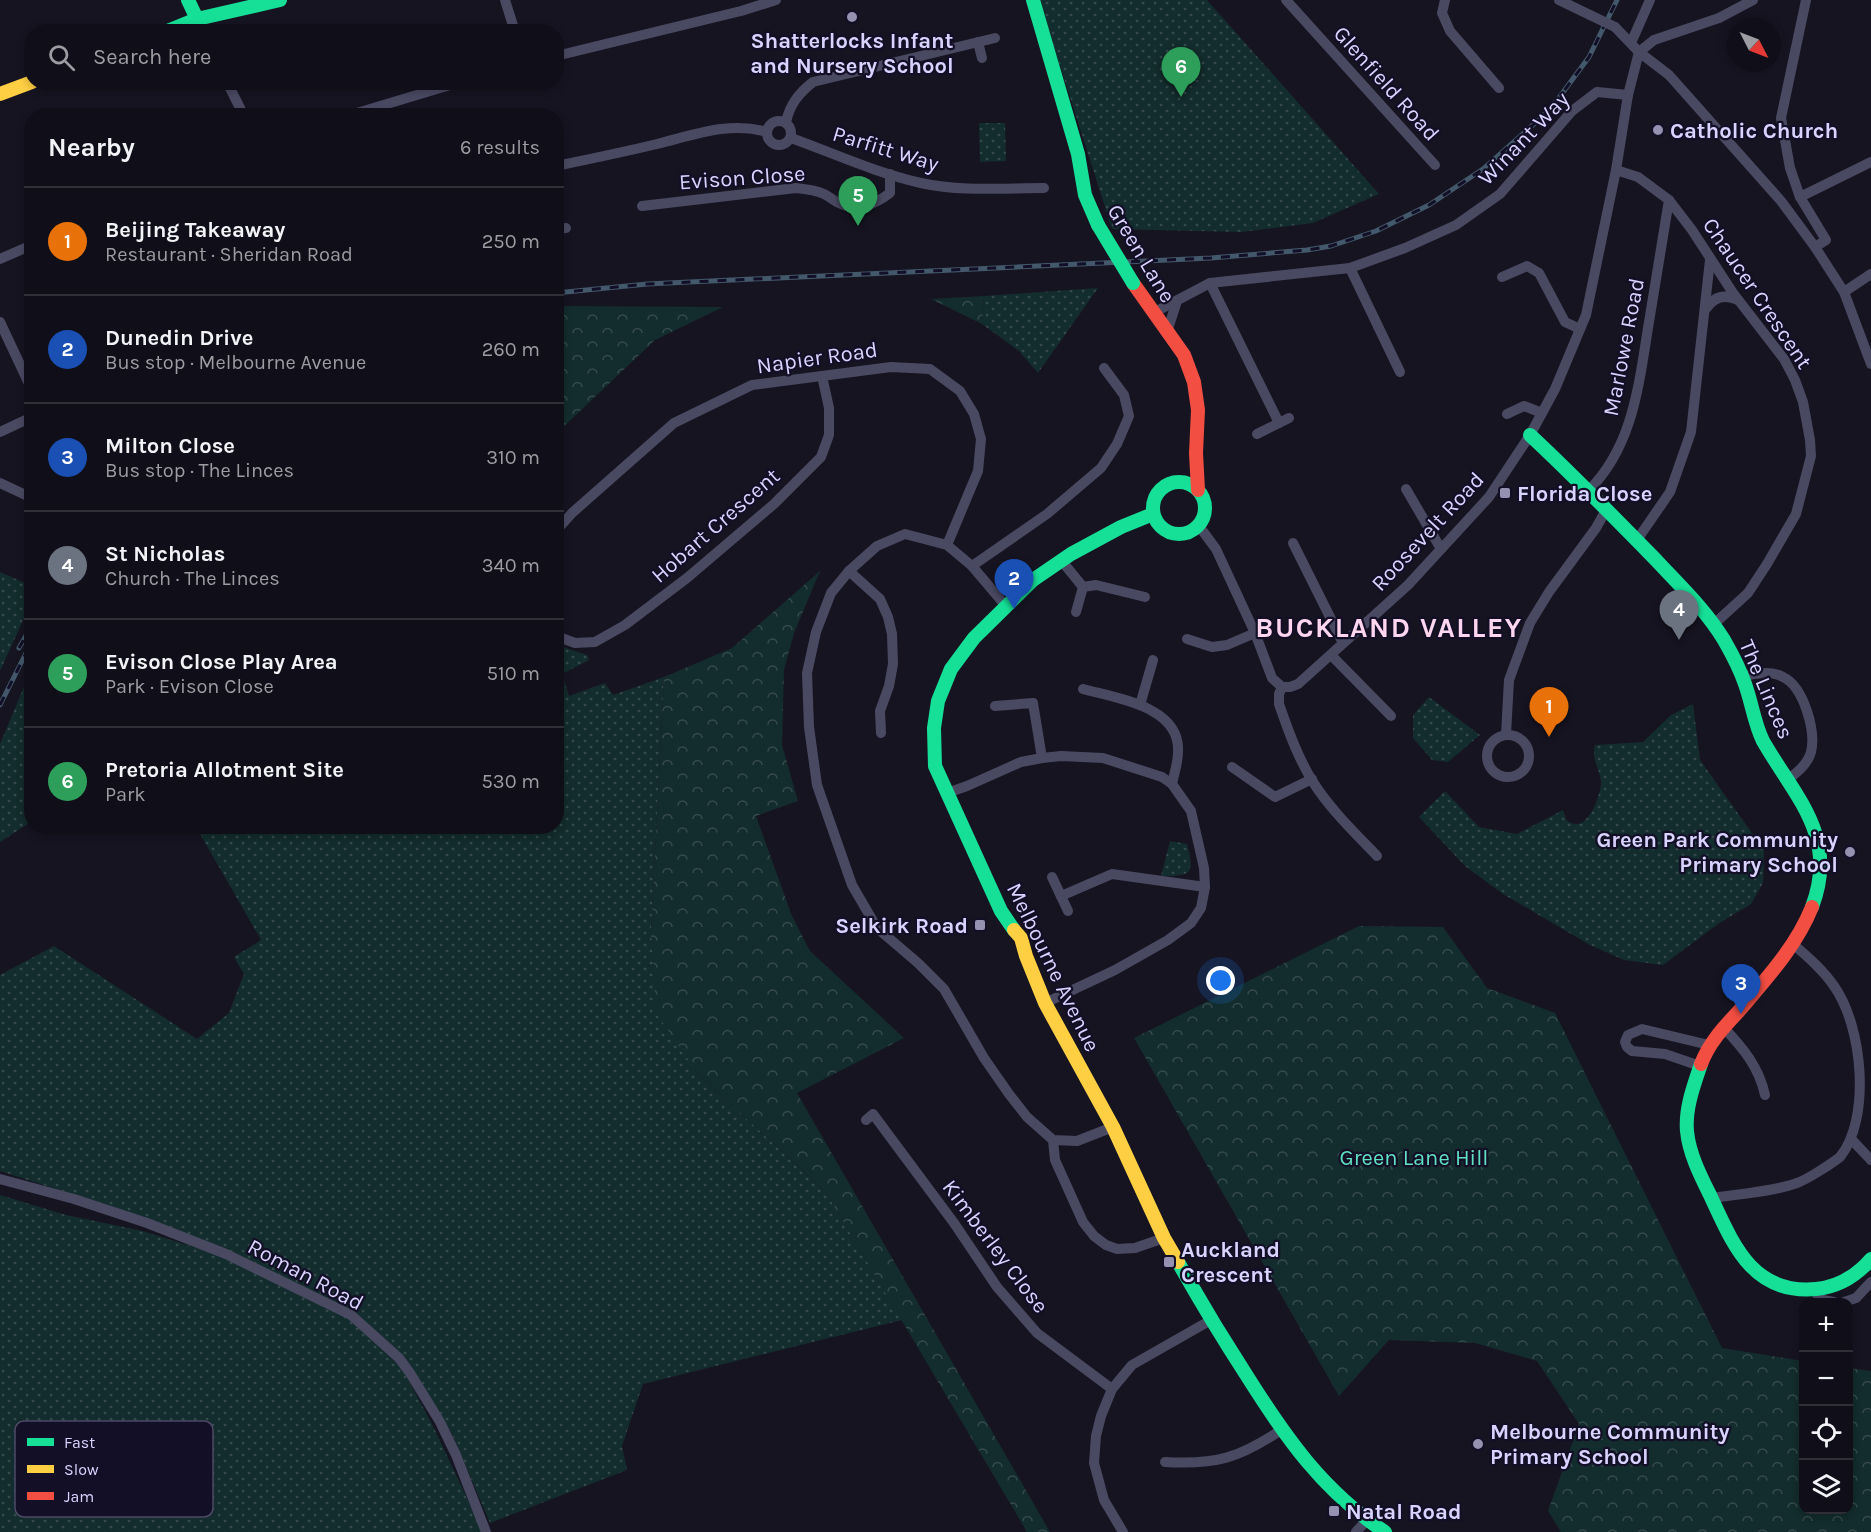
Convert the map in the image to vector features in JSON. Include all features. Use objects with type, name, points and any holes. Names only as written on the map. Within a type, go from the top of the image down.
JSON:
[{"type":"street","points":[[188,0],[199,24]]},
{"type":"street","points":[[202,24],[279,0]]},
{"type":"street","points":[[505,0],[512,24]]},
{"type":"street","points":[[564,54],[741,11],[776,0]]},
{"type":"street","name":"Green Lane","points":[[1033,0],[1078,154],[1085,195],[1098,225],[1133,283],[1184,355],[1194,382],[1198,410],[1196,453],[1198,490]]},
{"type":"street","name":"Glenfield Road","points":[[1286,0],[1435,165]]},
{"type":"street","points":[[1445,0],[1442,13],[1450,31],[1499,88]]},
{"type":"street","points":[[1631,43],[1650,0]]},
{"type":"street","points":[[1639,52],[1654,40],[1719,18],[1753,0]]},
{"type":"street","points":[[1806,0],[1781,118],[1790,168],[1800,197],[1826,240],[1815,248]]},
{"type":"street","points":[[1565,1],[1615,27],[1639,52],[1669,75],[1781,201],[1844,292],[1871,364]]},
{"type":"street","points":[[786,122],[791,106],[801,92],[813,82],[995,38]]},
{"type":"street","points":[[978,42],[982,58]]},
{"type":"street","name":"Roosevelt Road","points":[[1282,687],[1294,686],[1332,655],[1408,585],[1489,497],[1530,435],[1555,390],[1586,315],[1616,170],[1628,95],[1639,52]]},
{"type":"street","points":[[0,94],[24,85]]},
{"type":"street","points":[[231,90],[240,108]]},
{"type":"street","points":[[374,108],[433,90]]},
{"type":"street","name":"Winant Way","points":[[1153,313],[1210,283],[1350,268],[1405,248],[1456,225],[1500,194],[1572,111],[1597,92],[1628,95]]},
{"type":"street","points":[[775,121],[786,122],[791,129],[791,138],[785,144],[777,145],[770,141],[767,132],[775,121]]},
{"type":"street","points":[[564,164],[711,129],[756,128],[767,132]]},
{"type":"street","name":"Parfitt Way","points":[[791,138],[921,183],[957,188],[1044,188]]},
{"type":"street","points":[[1800,197],[1871,162]]},
{"type":"street","name":"Chaucer Crescent","points":[[1616,170],[1638,177],[1669,200],[1692,230],[1738,300],[1784,359],[1796,380],[1807,420],[1811,456],[1796,514],[1748,593],[1714,624]]},
{"type":"street","name":"Evison Close","points":[[642,206],[796,188],[813,190],[841,204],[859,208],[875,204],[890,193],[890,174]]},
{"type":"street","name":"Marlowe Road","points":[[1588,491],[1600,480],[1617,453],[1631,419],[1669,200]]},
{"type":"street","points":[[0,259],[24,248]]},
{"type":"street","points":[[1636,540],[1670,492],[1691,432],[1710,260]]},
{"type":"street","points":[[1502,277],[1527,266],[1539,273],[1565,322],[1580,329]]},
{"type":"street","points":[[1350,268],[1400,372]]},
{"type":"street","points":[[1844,292],[1871,274]]},
{"type":"street","points":[[1210,283],[1284,421],[1257,434]]},
{"type":"street","points":[[1706,310],[1716,298],[1729,296],[1738,300]]},
{"type":"street","points":[[1167,332],[1177,301]]},
{"type":"street","points":[[0,322],[24,373]]},
{"type":"street","name":"Napier Road","points":[[564,522],[674,423],[752,385],[891,367],[930,369],[960,391],[974,414],[981,439],[978,471],[947,545]]},
{"type":"street","points":[[972,566],[1047,514],[1101,468],[1117,444],[1129,416],[1124,395],[1104,368]]},
{"type":"street","name":"Hobart Crescent","points":[[564,639],[575,643],[595,642],[625,625],[687,578],[774,504],[821,457],[829,435],[829,408],[822,376]]},
{"type":"street","points":[[1507,414],[1524,406],[1542,413]]},
{"type":"street","points":[[0,432],[24,421]]},
{"type":"street","name":"The Linces","points":[[1530,435],[1636,540],[1714,624],[1742,676],[1761,736],[1814,824],[1819,843],[1821,877],[1818,895],[1809,917],[1793,944],[1709,1045],[1690,1097],[1687,1131],[1695,1166],[1733,1244],[1761,1277],[1778,1288],[1814,1290]]},
{"type":"street","name":"Green Lane","points":[[1181,482],[1196,453]]},
{"type":"street","points":[[1173,482],[1181,482],[1198,490],[1205,505],[1205,514],[1199,526],[1185,534],[1168,532],[1161,528],[1153,514],[1155,498],[1159,491],[1173,482]]},
{"type":"street","points":[[0,483],[24,494]]},
{"type":"street","points":[[1406,489],[1441,549]]},
{"type":"street","points":[[1506,734],[1509,680],[1530,623],[1606,510]]},
{"type":"street","name":"Melbourne Avenue","points":[[1153,514],[1121,527],[1061,560],[1033,580],[1005,605],[974,638],[951,669],[938,701],[934,728],[935,766],[1001,911],[1021,938],[1044,1002],[1113,1127],[1164,1238],[1211,1320],[1281,1430],[1327,1485],[1367,1520],[1385,1532]]},
{"type":"street","points":[[1199,526],[1216,549],[1255,633],[1272,678],[1282,687],[1279,704],[1303,764],[1351,829],[1377,856]]},
{"type":"street","points":[[1005,605],[972,566],[947,545],[905,534],[877,546],[849,571],[831,593],[816,632],[807,673],[809,727],[817,785],[852,885],[877,928],[944,989],[984,1058],[1027,1117],[1053,1140],[1077,1141],[1113,1127]]},
{"type":"street","points":[[1293,543],[1343,643]]},
{"type":"street","points":[[1061,560],[1083,587]]},
{"type":"street","points":[[849,571],[880,599],[892,634],[893,664],[889,686],[880,711],[881,733]]},
{"type":"street","points":[[1083,587],[1096,585],[1145,597]]},
{"type":"street","points":[[1076,612],[1083,587]]},
{"type":"street","points":[[1187,639],[1212,647],[1227,645],[1255,633]]},
{"type":"street","points":[[1332,655],[1390,716]]},
{"type":"street","points":[[1140,705],[1153,660]]},
{"type":"street","points":[[1742,676],[1766,672],[1782,675],[1798,691],[1805,707],[1810,723],[1811,753],[1799,771],[1787,780]]},
{"type":"street","points":[[1083,689],[1140,705],[1160,714],[1173,731],[1179,749],[1172,784]]},
{"type":"street","points":[[995,706],[1033,703],[1042,758]]},
{"type":"street","points":[[1506,734],[1523,740],[1529,751],[1525,769],[1509,777],[1497,775],[1489,766],[1486,754],[1490,743],[1506,734]]},
{"type":"street","points":[[947,793],[1021,762],[1061,756],[1103,758],[1162,777],[1172,784],[1191,810],[1204,868],[1205,887],[1201,908],[1191,923],[1168,940],[1115,970],[1044,1002]]},
{"type":"street","points":[[1232,767],[1275,797],[1312,779]]},
{"type":"street","points":[[1061,896],[1112,874],[1205,887]]},
{"type":"street","points":[[1052,877],[1068,911]]},
{"type":"street","points":[[1712,1198],[1798,1183],[1839,1158],[1853,1141],[1863,1109],[1864,1083],[1854,1026],[1835,987],[1821,970],[1793,944]]},
{"type":"street","points":[[1724,1028],[1745,1050],[1762,1079],[1765,1095]]},
{"type":"street","points":[[1700,1066],[1665,1054],[1632,1051],[1625,1042],[1628,1035],[1642,1029],[1709,1045]]},
{"type":"street","name":"Kimberley Close","points":[[866,1120],[873,1114],[954,1223],[997,1287],[1037,1333],[1112,1389]]},
{"type":"street","points":[[1053,1140],[1055,1160],[1083,1221],[1094,1236],[1106,1245],[1117,1249],[1135,1248],[1164,1238]]},
{"type":"street","points":[[1853,1141],[1871,1160]]},
{"type":"street","name":"Roman Road","points":[[0,1179],[74,1199],[147,1223],[226,1254],[351,1315],[399,1358],[410,1373],[440,1422],[456,1455],[486,1532]]},
{"type":"street","points":[[1821,1298],[1814,1290],[1832,1286],[1850,1278],[1865,1267],[1871,1259]]},
{"type":"street","points":[[1853,1299],[1871,1282]]},
{"type":"street","points":[[1123,1532],[1104,1500],[1095,1463],[1096,1436],[1112,1389],[1132,1365],[1211,1320]]},
{"type":"street","points":[[1165,1461],[1207,1463],[1228,1458],[1255,1447],[1281,1430]]},
{"type":"street","points":[[1356,1532],[1367,1520]]},
{"type":"green space","points":[[1039,0],[1207,0],[1379,194],[1313,223],[1241,232],[1112,229]]},
{"type":"green space","points":[[979,123],[1005,123],[1006,161],[980,162]]},
{"type":"green space","points":[[1098,288],[1038,373],[1019,351],[982,324],[984,296]]},
{"type":"green space","points":[[984,296],[982,324],[931,299]]},
{"type":"green space","points":[[564,306],[723,307],[655,340],[564,426]]},
{"type":"green space","points":[[820,571],[794,633],[784,670],[782,745],[798,801],[756,816],[792,916],[810,951],[904,1038],[797,1093],[1050,1532],[1027,1532],[825,1191],[698,1074],[656,1013],[651,933],[664,677],[732,648]]},
{"type":"green space","points":[[0,572],[24,582],[24,618],[0,671]]},
{"type":"green space","points":[[564,647],[587,655],[589,660],[564,673]]},
{"type":"green space","points":[[664,677],[651,933],[698,1074],[825,1191],[902,1320],[643,1384],[622,1446],[627,1470],[490,1523],[451,1432],[399,1352],[350,1311],[145,1218],[0,1171],[0,975],[54,946],[197,1039],[229,1013],[244,974],[234,957],[261,940],[200,834],[564,834],[564,680],[569,696],[605,683],[613,695]]},
{"type":"green space","points":[[24,687],[24,827],[0,842],[0,744]]},
{"type":"green space","points":[[1429,697],[1480,735],[1448,762],[1432,760],[1413,738],[1413,715]]},
{"type":"green space","points":[[1693,704],[1700,760],[1764,850],[1763,883],[1751,904],[1718,924],[1663,965],[1624,960],[1590,945],[1503,894],[1465,866],[1419,817],[1445,791],[1479,827],[1517,834],[1563,810],[1567,821],[1575,824],[1581,823],[1586,820],[1594,808],[1601,782],[1594,755],[1595,745],[1643,742],[1671,715]]},
{"type":"green space","points":[[1170,841],[1187,844],[1191,862],[1185,874],[1161,876]]},
{"type":"green space","name":"Green Lane Hill","points":[[1359,926],[1443,927],[1487,988],[1555,1013],[1722,1348],[1799,1360],[1799,1514],[1853,1514],[1853,1369],[1871,1371],[1871,1532],[1561,1532],[1548,1511],[1579,1424],[1537,1361],[1475,1343],[1389,1340],[1339,1396],[1134,1038]]},
{"type":"green space","points":[[0,1195],[66,1215],[143,1231],[229,1258],[351,1315],[402,1368],[433,1426],[483,1532],[0,1532]]},
{"type":"railway","points":[[564,292],[647,284],[1211,258],[1331,246],[1376,231],[1429,205],[1483,169],[1543,116],[1558,99],[1589,57],[1617,0]]},
{"type":"railway","points":[[19,648],[24,639]]},
{"type":"railway","points":[[0,705],[24,657]]},
{"type":"traffic: fast","points":[[188,0],[197,19]]},
{"type":"traffic: fast","points":[[185,24],[197,19],[280,0]]},
{"type":"traffic: fast","points":[[1033,0],[1078,154],[1085,195],[1098,225]]},
{"type":"traffic: fast","points":[[1098,225],[1133,283]]},
{"type":"traffic: fast","points":[[1530,435],[1656,560],[1709,618],[1724,640],[1743,678],[1763,741],[1800,799],[1817,838],[1820,859],[1819,882],[1812,907]]},
{"type":"traffic: fast","points":[[1174,482],[1184,482],[1198,489],[1205,508],[1198,527],[1184,534],[1174,534],[1164,530],[1157,523],[1153,513],[1153,503],[1157,493],[1164,486],[1174,482]]},
{"type":"traffic: fast","points":[[1014,930],[1001,911],[935,766],[934,728],[938,701],[951,669],[974,638],[1033,580],[1071,554],[1121,527],[1153,514]]},
{"type":"traffic: fast","points":[[1701,1064],[1687,1114],[1690,1147],[1699,1172],[1727,1231],[1748,1263],[1760,1275],[1776,1284],[1794,1289],[1816,1289],[1832,1286],[1847,1279],[1871,1259]]},
{"type":"traffic: fast","points":[[1178,1262],[1229,1348],[1291,1442],[1324,1481],[1363,1516],[1385,1532]]},
{"type":"traffic: slow","points":[[0,94],[24,85]]},
{"type":"traffic: slow","points":[[1014,930],[1021,938],[1045,1003],[1113,1127],[1164,1238],[1178,1262]]},
{"type":"traffic: jam","points":[[1133,283],[1184,355],[1194,382],[1198,410],[1196,453],[1198,490]]},
{"type":"traffic: jam","points":[[1701,1064],[1717,1036],[1770,975],[1789,949],[1812,907]]},
{"type":"place","name":"Shatterlocks Infant and Nursery School","points":[[852,17]]},
{"type":"place","name":"Pretoria Allotment Site","points":[[1181,97]]},
{"type":"place","name":"Catholic Church","points":[[1658,130]]},
{"type":"place","name":"Evison Close Play Area","points":[[858,226]]},
{"type":"place","name":"Florida Close","points":[[1505,493]]},
{"type":"place","name":"Dunedin Drive","points":[[1014,609]]},
{"type":"place","name":"St Nicholas","points":[[1679,640]]},
{"type":"place","name":"Beijing Takeaway","points":[[1549,737]]},
{"type":"place","name":"Green Park Community Primary School","points":[[1850,852]]},
{"type":"place","name":"Selkirk Road","points":[[980,925]]},
{"type":"place","name":"Milton Close","points":[[1741,1014]]},
{"type":"place","name":"Auckland Crescent","points":[[1169,1262]]},
{"type":"place","name":"Melbourne Community Primary School","points":[[1478,1444]]},
{"type":"place","name":"Natal Road","points":[[1334,1511]]},
{"type":"district","name":"BUCKLAND VALLEY","points":[[1389,627]]}]
